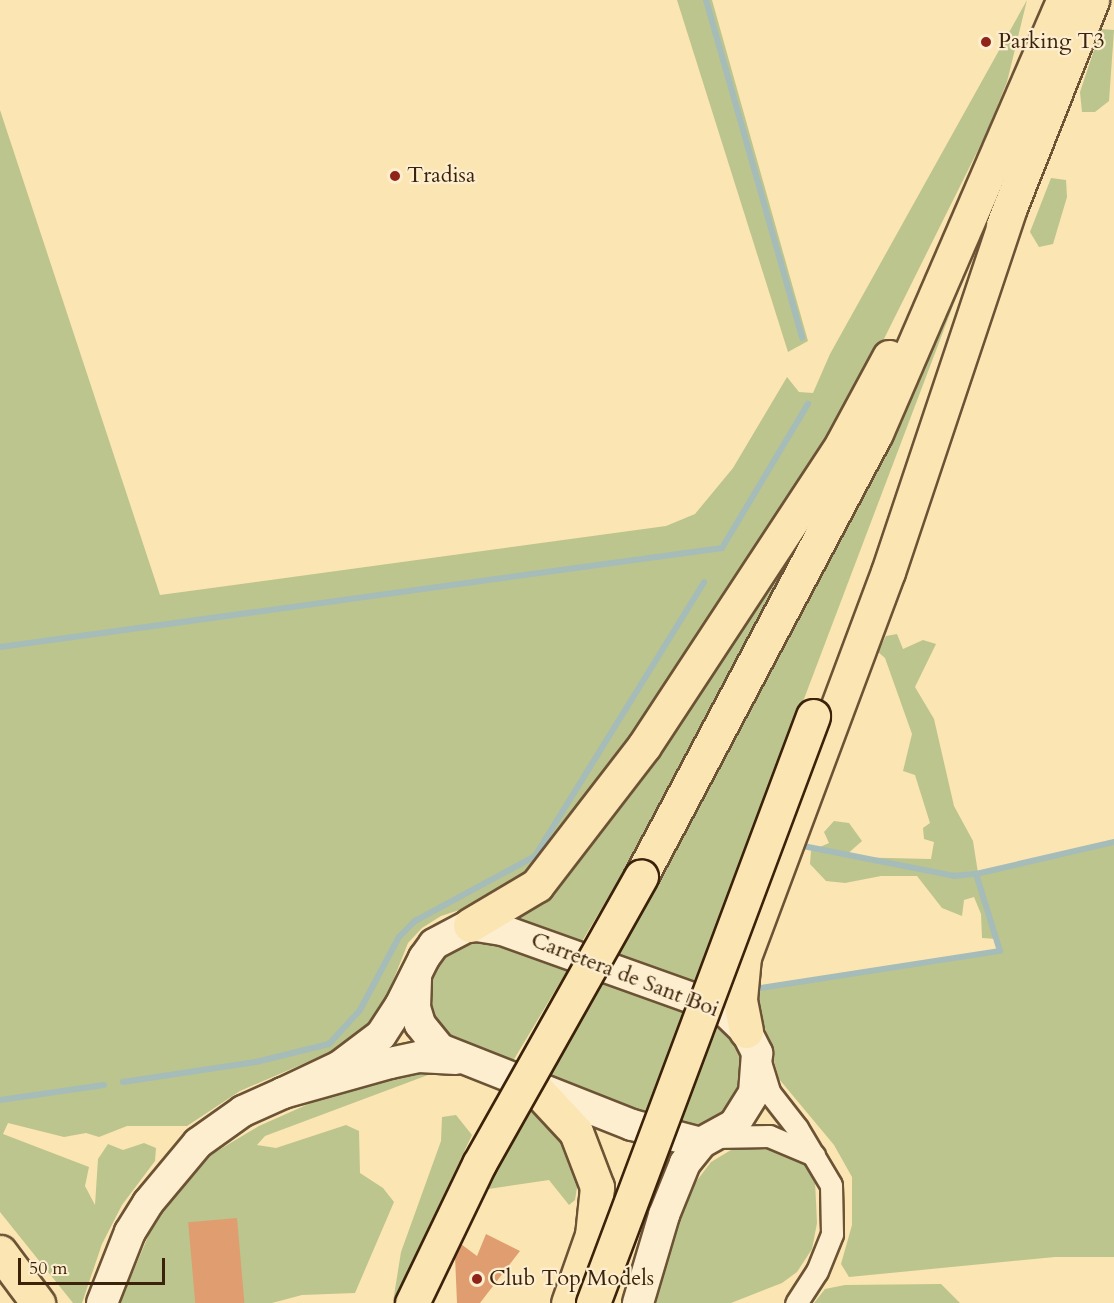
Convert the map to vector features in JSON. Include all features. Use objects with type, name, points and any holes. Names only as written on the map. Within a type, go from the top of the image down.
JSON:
[{"type":"highway","points":[[412,1303],[479,1164],[642,876],[876,433],[996,160],[1063,0]]},
{"type":"highway","points":[[593,1303],[933,393],[1092,0]]},
{"type":"highway","points":[[470,925],[537,885],[644,746],[842,444],[996,160]]},
{"type":"highway","points":[[751,1042],[740,999],[744,957],[888,572],[1011,205]]},
{"type":"highway","points":[[537,1090],[576,1132],[597,1187],[592,1234],[568,1303]]},
{"type":"highway","points":[[0,1252],[36,1298]]},
{"type":"street","points":[[102,1303],[130,1232],[172,1172],[215,1130],[243,1111],[340,1066],[381,1035],[434,944],[470,925]]},
{"type":"street","name":"Carretera de Sant Boi","points":[[470,925],[502,930],[723,1009],[751,1042]]},
{"type":"street","points":[[416,975],[415,1008],[420,1024],[429,1038],[456,1059],[676,1139],[708,1140],[769,1136],[814,1155]]},
{"type":"street","points":[[638,1303],[664,1215],[685,1163],[708,1140],[735,1124],[746,1108],[758,1080],[751,1042]]},
{"type":"street","points":[[751,1042],[769,1092],[814,1155],[831,1185],[832,1234],[817,1271],[796,1303]]},
{"type":"street","points":[[283,1093],[419,1057],[456,1059]]},
{"type":"green space","points":[[677,0],[712,0],[808,341],[788,352]]},
{"type":"green space","points":[[1027,0],[1007,82],[986,134],[867,373],[727,599],[548,855],[496,898],[441,916],[422,928],[408,943],[383,1006],[367,1028],[333,1051],[240,1091],[187,1126],[127,1126],[99,1137],[86,1133],[64,1137],[8,1123],[3,1134],[89,1167],[85,1186],[95,1205],[98,1159],[108,1144],[123,1150],[144,1143],[156,1148],[155,1161],[122,1205],[102,1244],[82,1303],[73,1303],[0,1212],[0,110],[160,595],[666,526],[695,514],[733,468],[787,377],[799,392],[813,393],[830,354]]},
{"type":"green space","points":[[1101,29],[1114,30],[1109,101],[1095,112],[1082,112],[1080,92]]},
{"type":"green space","points":[[1051,178],[1066,180],[1067,197],[1053,244],[1039,247],[1030,232]]},
{"type":"green space","points":[[993,200],[696,984],[615,955]]},
{"type":"green space","points":[[822,499],[673,788],[581,943],[513,916]]},
{"type":"green space","points":[[897,634],[903,649],[923,640],[936,644],[915,687],[934,719],[954,806],[973,841],[978,873],[1114,842],[1114,1257],[1055,1257],[849,1277],[841,1264],[852,1225],[852,1177],[834,1145],[779,1079],[754,989],[1000,951],[997,939],[982,938],[981,914],[974,897],[964,900],[962,916],[942,908],[917,876],[881,876],[845,883],[826,881],[810,864],[811,851],[829,843],[824,832],[834,821],[849,823],[862,841],[844,857],[931,859],[934,842],[924,839],[923,828],[930,823],[915,775],[903,771],[912,734],[885,658],[878,652],[886,636]]},
{"type":"green space","points":[[473,938],[501,941],[571,964],[510,1066],[444,1036],[425,1005],[433,966],[440,955]]},
{"type":"green space","points":[[603,976],[687,1008],[647,1118],[543,1078]]},
{"type":"green space","points":[[713,1019],[737,1040],[745,1059],[744,1082],[728,1113],[713,1123],[698,1127],[674,1125]]},
{"type":"green space","points":[[422,1068],[428,1075],[265,1136],[257,1145],[276,1148],[346,1125],[359,1131],[360,1173],[383,1188],[394,1202],[355,1293],[302,1295],[272,1303],[120,1303],[155,1220],[212,1154],[259,1126],[313,1102]]},
{"type":"green space","points":[[529,1104],[553,1125],[580,1169],[575,1200],[569,1205],[549,1180],[482,1190]]},
{"type":"green space","points":[[456,1115],[472,1135],[393,1302],[401,1252],[441,1141],[442,1117]]},
{"type":"green space","points":[[756,1143],[779,1148],[803,1160],[815,1181],[817,1223],[812,1249],[797,1272],[782,1283],[731,1303],[650,1303],[692,1187],[711,1162],[736,1147]]},
{"type":"green space","points":[[941,1284],[960,1303],[814,1303],[825,1289],[845,1285]]},
{"type":"building","points":[[237,1218],[244,1303],[195,1303],[188,1222]]},
{"type":"building","name":"Club Top Models","points":[[486,1234],[520,1251],[480,1303],[457,1303],[455,1256],[461,1244],[477,1256]]},
{"type":"waterway","points":[[706,0],[802,338]]},
{"type":"waterway","points":[[0,647],[722,548],[808,404]]},
{"type":"waterway","points":[[123,1082],[256,1062],[329,1044],[360,1010],[399,937],[415,921],[535,856],[704,582]]},
{"type":"waterway","points":[[754,989],[1000,951],[976,874],[1114,842]]},
{"type":"waterway","points":[[803,846],[954,876],[972,874]]},
{"type":"waterway","points":[[0,1100],[104,1085]]},
{"type":"place","name":"Parking T3","points":[[986,42]]},
{"type":"place","name":"Tradisa","points":[[395,176]]},
{"type":"place","name":"Club Top Models","points":[[477,1279]]}]
